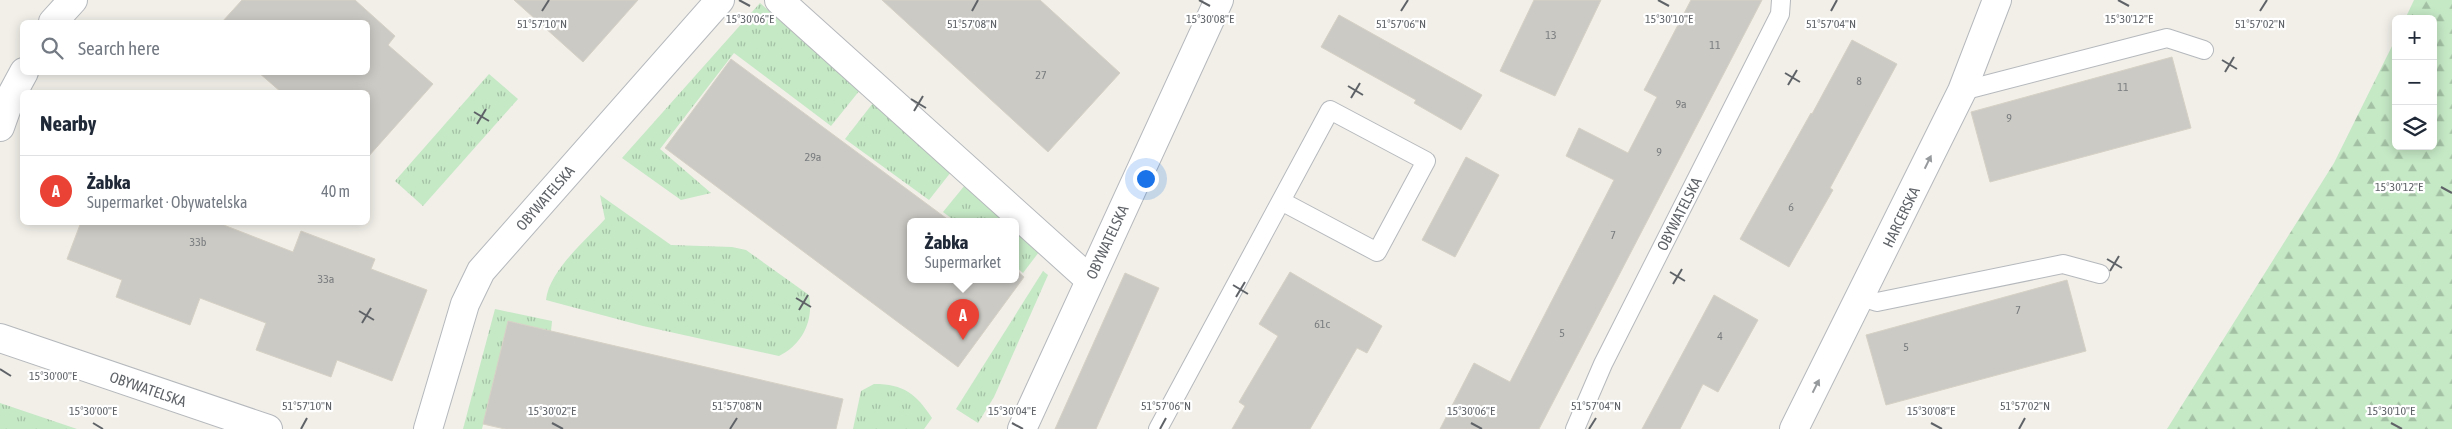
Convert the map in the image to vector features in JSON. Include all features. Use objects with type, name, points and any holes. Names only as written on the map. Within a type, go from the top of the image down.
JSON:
[{"type":"street","points":[[55,20],[73,0]]},
{"type":"street","name":"OBYWATELSKA","points":[[428,429],[465,304],[481,271],[720,0]]},
{"type":"street","points":[[779,0],[1090,280]]},
{"type":"street","name":"OBYWATELSKA","points":[[1022,429],[1218,0]]},
{"type":"street","name":"HARCERSKA","points":[[1794,429],[1962,91],[1997,0]]},
{"type":"street","points":[[0,127],[11,96],[22,75]]},
{"type":"street","name":"OBYWATELSKA","points":[[0,338],[268,429]]},
{"type":"lane","name":"OBYWATELSKA","points":[[1575,429],[1603,364],[1780,14],[1781,0]]},
{"type":"lane","points":[[1962,91],[2167,38],[2204,50]]},
{"type":"lane","points":[[1158,429],[1330,110],[1426,161],[1377,252],[1281,201]]},
{"type":"lane","points":[[1861,297],[1877,302],[2063,264],[2100,274]]},
{"type":"green space","points":[[2414,0],[2452,0],[2452,429],[2167,429],[2334,163],[2392,46],[2392,150],[2437,150],[2437,15],[2407,15]]},
{"type":"green space","points":[[760,3],[860,90],[831,126],[734,53],[660,149],[711,193],[681,200],[622,158]]},
{"type":"green space","points":[[489,74],[518,99],[423,206],[395,181]]},
{"type":"green space","points":[[873,103],[951,172],[929,200],[845,139]]},
{"type":"green space","points":[[965,185],[1002,218],[951,218],[943,212]]},
{"type":"green space","points":[[600,195],[671,245],[732,247],[746,250],[809,295],[810,314],[800,339],[779,356],[643,326],[546,300],[554,278],[561,267],[605,219]]},
{"type":"green space","points":[[1019,234],[1039,252],[1023,273],[1019,270]]},
{"type":"green space","points":[[1043,271],[1048,275],[994,397],[978,423],[956,409]]},
{"type":"green space","points":[[495,309],[552,321],[551,331],[508,321],[482,429],[463,429]]},
{"type":"green space","points":[[874,384],[901,388],[915,397],[932,418],[924,429],[853,429],[861,391]]},
{"type":"green space","points":[[0,403],[77,429],[0,429]]},
{"type":"building","points":[[242,0],[355,0],[395,36],[388,45],[433,84],[370,155],[370,90],[279,90],[261,75],[370,75],[370,20],[224,20]]},
{"type":"building","points":[[514,0],[638,0],[583,62]]},
{"type":"building","points":[[882,0],[1040,0],[1120,73],[1048,152]]},
{"type":"building","points":[[1534,0],[1601,0],[1555,96],[1500,71]]},
{"type":"building","points":[[1691,0],[1762,0],[1539,429],[1440,429],[1474,363],[1510,382],[1614,180],[1566,156],[1579,128],[1628,153],[1657,97],[1644,90]]},
{"type":"building","points":[[1339,15],[1482,95],[1461,130],[1414,103],[1416,100],[1321,47]]},
{"type":"building","points":[[1852,40],[1897,64],[1830,188],[1833,190],[1789,267],[1740,239]]},
{"type":"building","points":[[2172,57],[2191,128],[1990,182],[1971,112]]},
{"type":"building","points":[[731,59],[946,218],[907,218],[907,283],[1019,283],[1019,273],[1024,277],[958,367],[665,148]]},
{"type":"building","points":[[1466,157],[1499,175],[1455,257],[1422,240]]},
{"type":"building","points":[[80,225],[224,225],[293,252],[301,231],[375,259],[371,269],[427,290],[392,381],[337,360],[331,377],[256,350],[266,323],[200,298],[190,325],[116,297],[122,280],[67,259]]},
{"type":"building","points":[[1290,272],[1382,326],[1367,353],[1357,348],[1310,429],[1232,429],[1245,406],[1239,402],[1278,336],[1259,324]]},
{"type":"building","points":[[1125,273],[1159,288],[1096,429],[1055,429]]},
{"type":"building","points":[[2067,280],[2086,351],[1886,405],[1866,335]]},
{"type":"building","points":[[1714,295],[1758,320],[1718,392],[1703,384],[1680,429],[1642,429]]},
{"type":"building","points":[[508,321],[843,399],[836,429],[505,429],[483,424]]},
{"type":"place","name":"Żabka","points":[[963,340]]}]
